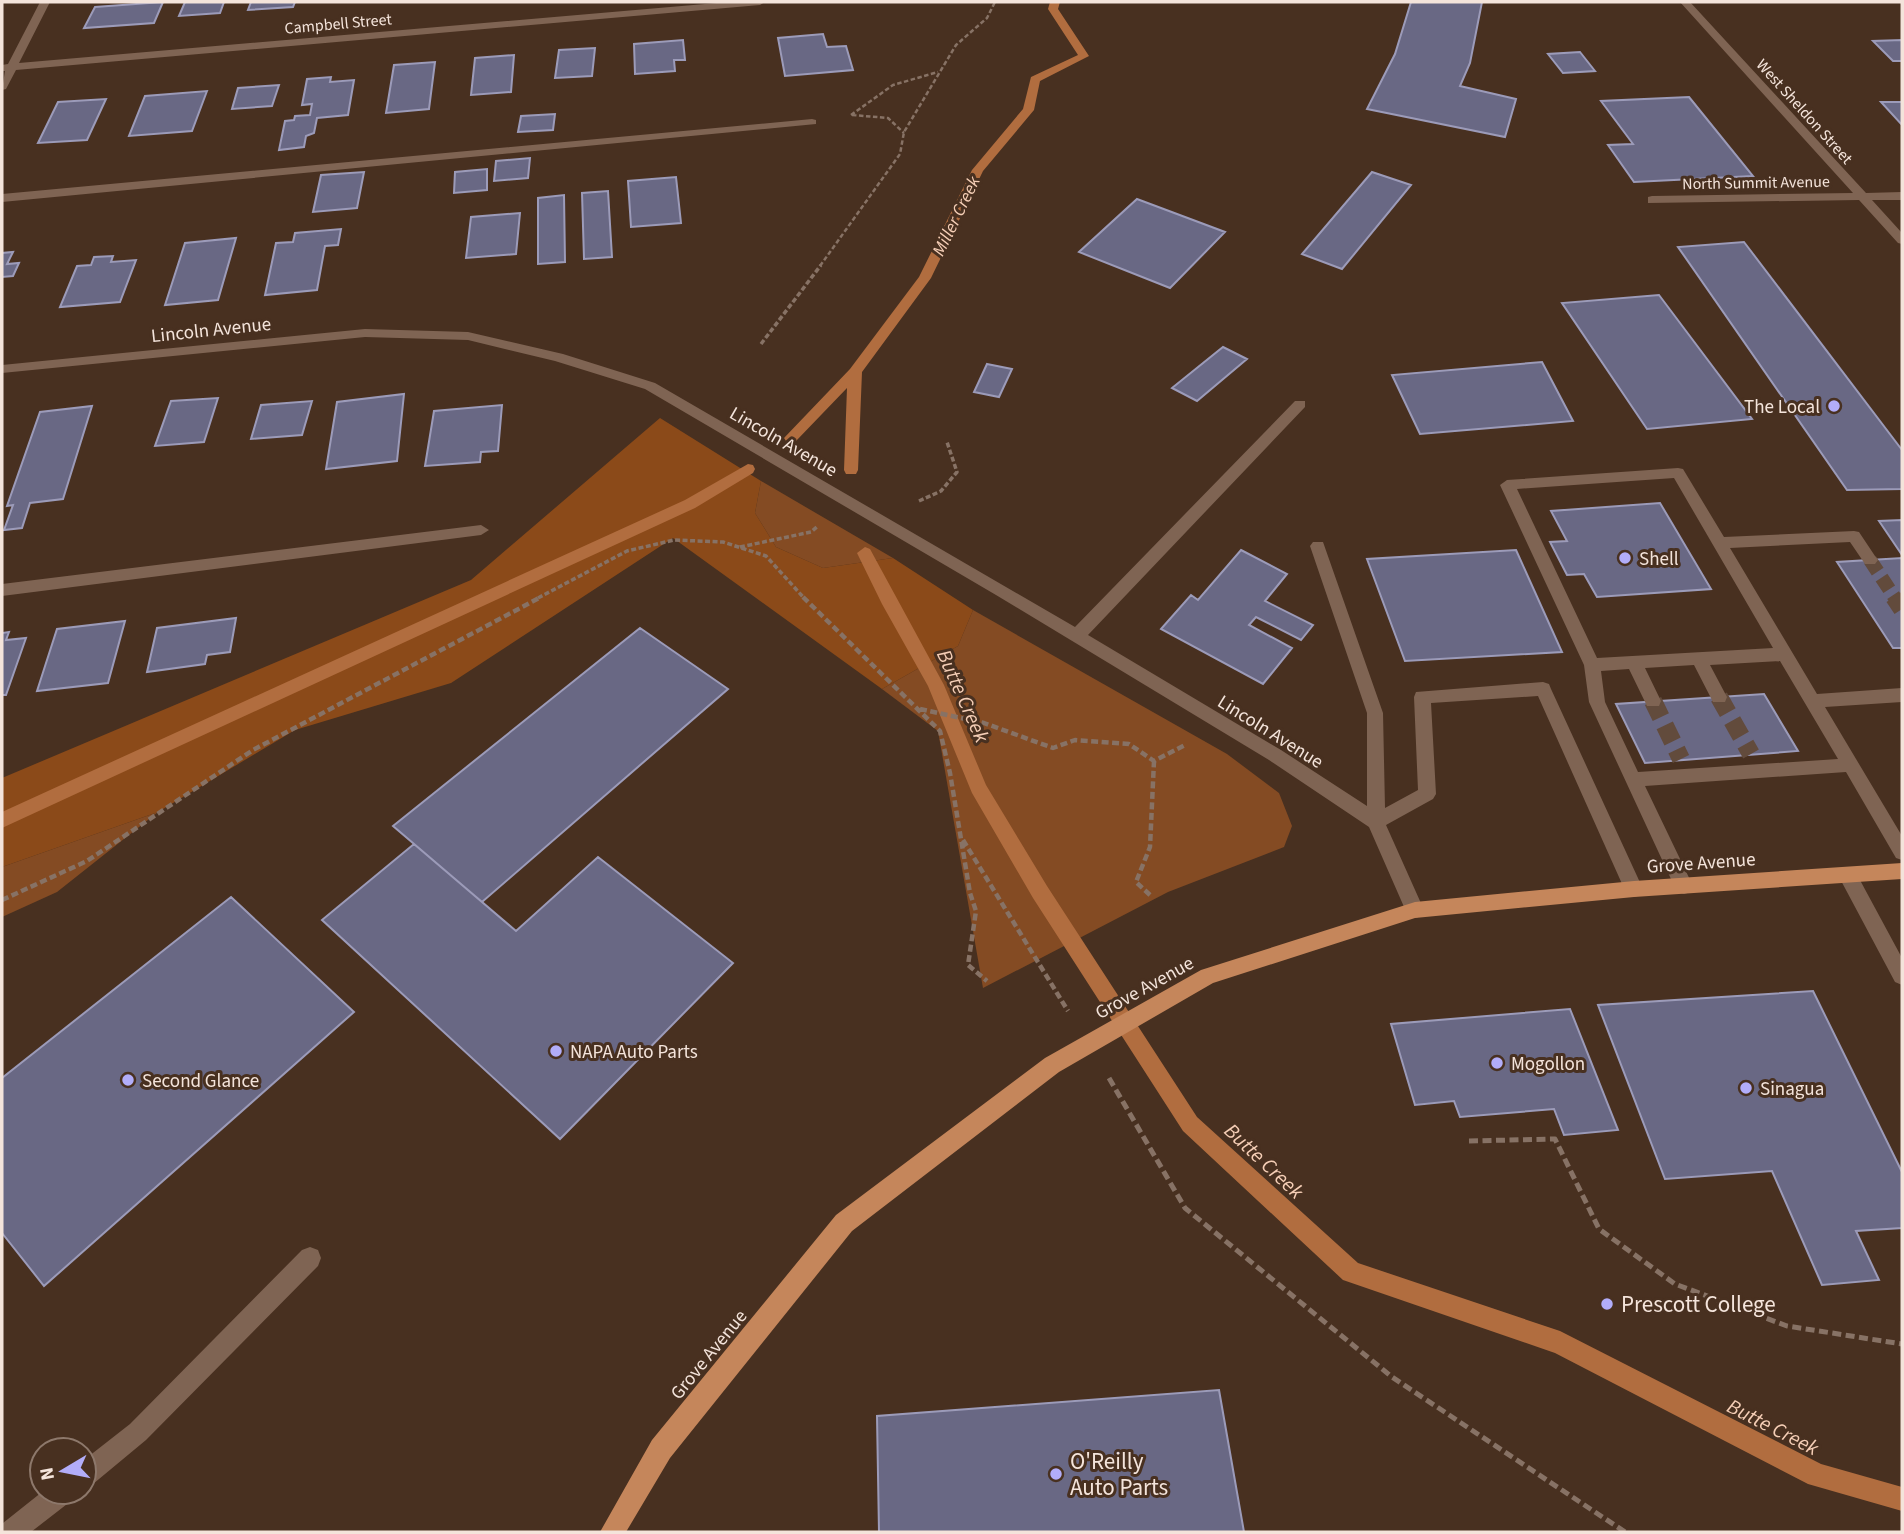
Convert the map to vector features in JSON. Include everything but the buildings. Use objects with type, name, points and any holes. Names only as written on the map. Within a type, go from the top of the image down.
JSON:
[{"type":"main road","name":"Grove Avenue","points":[[612,1532],[660,1449],[844,1223],[1052,1065],[1208,976],[1415,910],[1634,889],[1902,870]]},
{"type":"street","points":[[2,88],[7,67],[45,2]]},
{"type":"street","name":"Campbell Street","points":[[7,67],[760,2]]},
{"type":"street","name":"West Sheldon Street","points":[[1685,2],[1902,240]]},
{"type":"street","points":[[2,198],[812,122]]},
{"type":"street","name":"North Summit Avenue","points":[[1652,200],[1902,195]]},
{"type":"street","name":"Lincoln Avenue","points":[[2,369],[365,333],[468,336],[558,357],[650,386],[1077,636],[1275,755],[1376,822]]},
{"type":"street","points":[[1077,636],[1300,404]]},
{"type":"street","points":[[1684,886],[1597,702],[1592,665],[1507,485],[1678,473],[1902,852]]},
{"type":"street","points":[[2,590],[481,530]]},
{"type":"street","points":[[1719,543],[1854,536],[1870,560]]},
{"type":"street","points":[[1318,546],[1375,713],[1376,822],[1415,910]]},
{"type":"street","points":[[1592,665],[1784,654]]},
{"type":"street","points":[[1699,659],[1719,697]]},
{"type":"street","points":[[1634,663],[1653,701]]},
{"type":"street","points":[[1376,822],[1427,794],[1422,697],[1543,689],[1634,889]]},
{"type":"street","points":[[1812,701],[1902,695]]},
{"type":"street","points":[[1751,754],[1759,771]]},
{"type":"street","points":[[1681,759],[1690,776]]},
{"type":"street","points":[[1633,780],[1850,765]]},
{"type":"street","points":[[1847,875],[1902,976]]},
{"type":"street","points":[[98,1464],[138,1432],[310,1258]]},
{"type":"street","points":[[12,1532],[44,1506]]},
{"type":"path","points":[[761,344],[900,155],[904,132],[956,45],[987,18],[996,2]]},
{"type":"path","points":[[904,132],[888,118],[852,115],[893,85],[939,71]]},
{"type":"path","points":[[2,900],[87,861],[253,750],[627,551],[674,540],[723,542],[766,556],[819,615],[940,731],[970,893],[976,911],[968,965],[987,981]]},
{"type":"path","points":[[917,708],[984,723],[1052,748],[1074,740],[1129,744],[1154,761]]},
{"type":"path","points":[[1154,761],[1194,741]]},
{"type":"path","points":[[1150,895],[1136,882],[1150,847],[1154,761]]},
{"type":"path","points":[[961,836],[1075,1022]]},
{"type":"path","points":[[1103,1068],[1185,1208],[1392,1377],[1625,1532]]},
{"type":"path","points":[[1469,1141],[1555,1139],[1599,1229],[1675,1284],[1787,1326],[1902,1344]]},
{"type":"shaded area","points":[[660,418],[761,481],[755,513],[776,547],[823,568],[893,558],[973,610],[958,646],[882,689],[673,538],[451,683],[295,730],[158,812],[2,867],[2,778],[471,580]]},
{"type":"shaded area","points":[[761,481],[893,558],[823,568],[776,547],[755,513]]},
{"type":"shaded area","points":[[973,610],[1227,754],[1279,793],[1292,826],[1284,847],[1168,892],[983,988],[938,731],[882,689],[958,646]]},
{"type":"shaded area","points":[[158,812],[57,892],[2,917],[2,867]]},
{"type":"waterway","name":"Miller Creek","points":[[855,372],[925,278],[978,170],[1028,110],[1035,79],[1084,56],[1053,9],[1055,2]]},
{"type":"waterway","name":"Miller Creek","points":[[791,438],[855,372]]},
{"type":"waterway","name":"Butte Creek","points":[[851,470],[855,372]]},
{"type":"waterway","points":[[2,820],[690,504],[748,469]]},
{"type":"waterway","name":"Butte Creek","points":[[865,553],[890,604],[936,685],[978,788],[1040,892],[1190,1124],[1351,1272],[1560,1343],[1817,1475],[1902,1499]]},
{"type":"tunnel","points":[[1870,560],[1895,598]]},
{"type":"tunnel","points":[[1894,597],[1902,609]]},
{"type":"tunnel","points":[[1719,697],[1751,754]]},
{"type":"tunnel","points":[[1653,701],[1681,759]]},
{"type":"place","name":"The Local","points":[[1834,406]]},
{"type":"place","name":"Shell","points":[[1625,558]]},
{"type":"place","name":"NAPA Auto Parts","points":[[556,1051]]},
{"type":"place","name":"Mogollon","points":[[1497,1063]]},
{"type":"place","name":"Second Glance","points":[[128,1080]]},
{"type":"place","name":"Sinagua","points":[[1746,1088]]},
{"type":"place","name":"Prescott College","points":[[1607,1304]]},
{"type":"place","name":"O'Reilly Auto Parts","points":[[1056,1474]]}]
